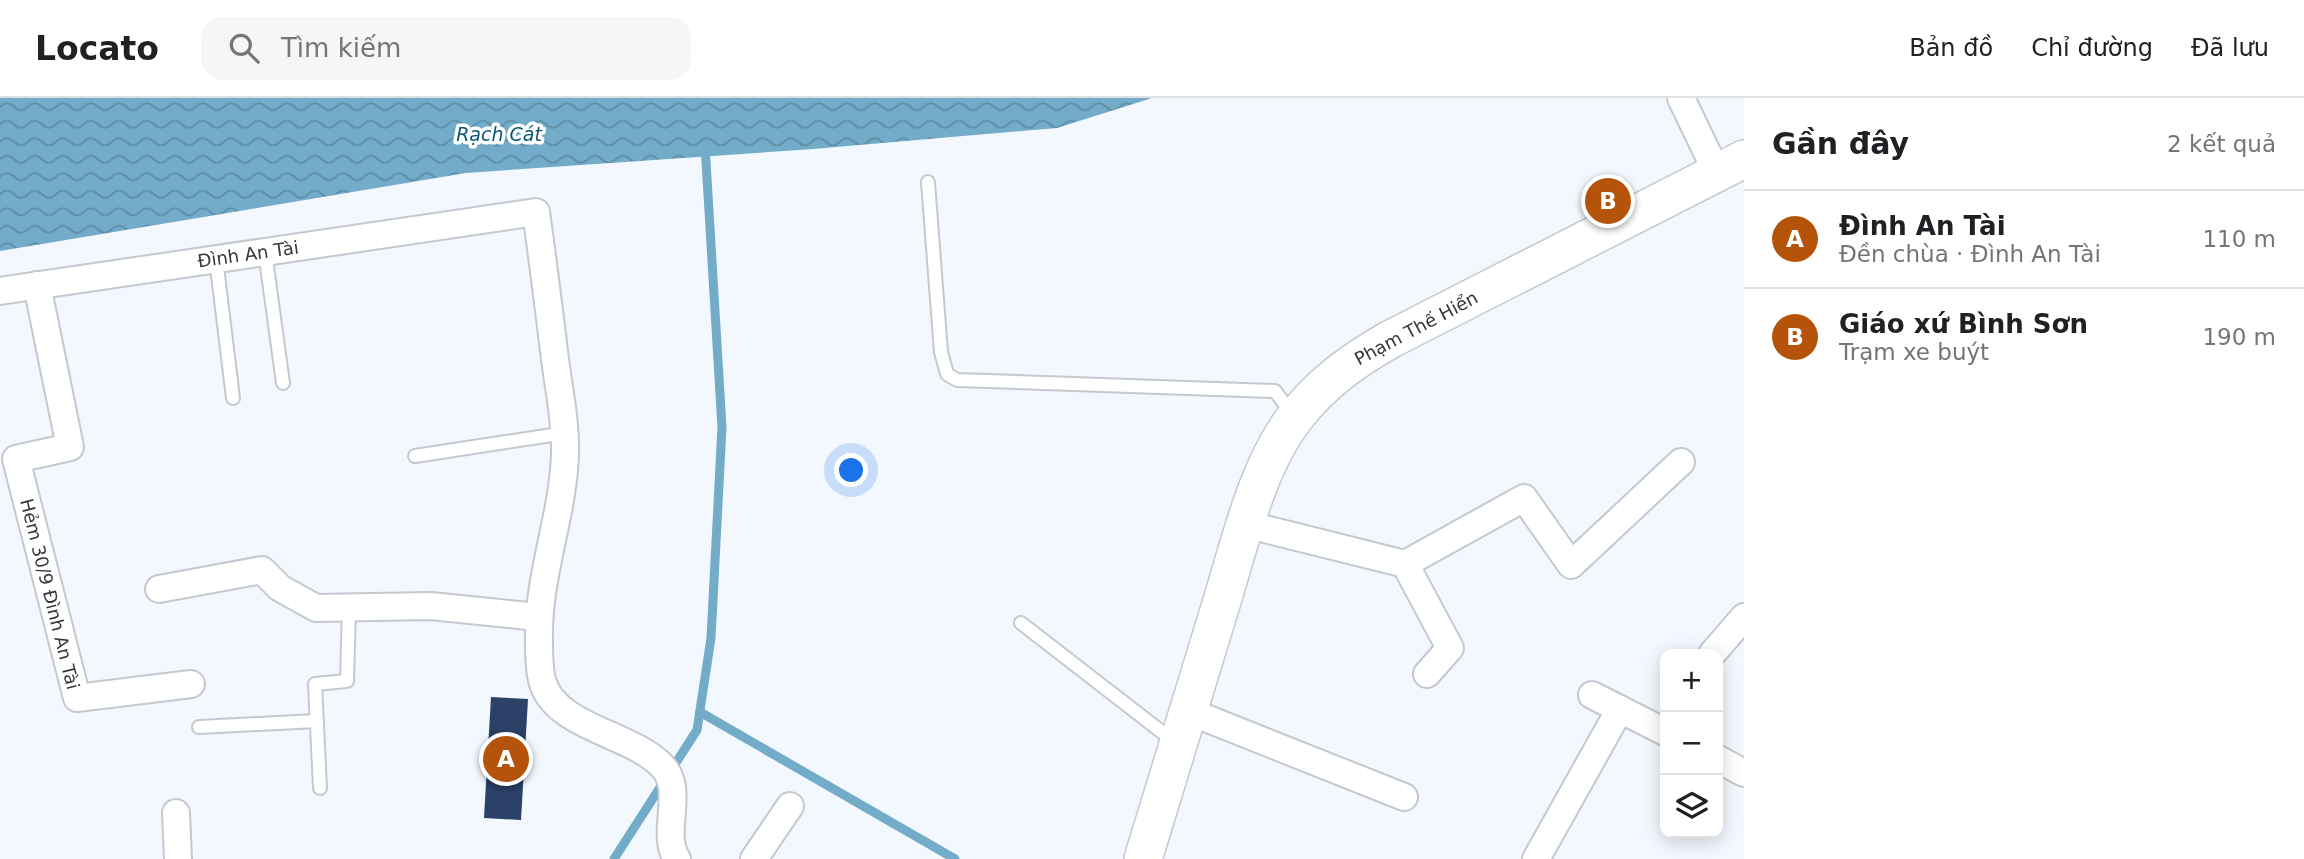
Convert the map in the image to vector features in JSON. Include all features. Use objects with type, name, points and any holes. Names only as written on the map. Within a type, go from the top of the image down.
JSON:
[{"type":"main road","name":"Phạm Thế Hiển","points":[[1143,859],[1245,524],[1269,461],[1295,417],[1323,385],[1356,359],[1731,166]]},
{"type":"street","points":[[1681,98],[1731,166]]},
{"type":"street","name":"Đình An Tài","points":[[0,291],[536,212],[565,433],[563,480],[538,617],[542,681],[550,699],[563,710],[648,754],[665,769],[672,788],[671,836],[675,857]]},
{"type":"street","name":"Hẻm 30/9 Đình An Tài","points":[[37,285],[70,447],[16,460],[77,698],[191,684]]},
{"type":"street","points":[[1245,524],[1405,564],[1524,498],[1571,565],[1681,462]]},
{"type":"street","points":[[1405,564],[1450,648],[1427,674]]},
{"type":"street","points":[[159,589],[262,570],[280,588],[316,608],[431,606],[538,617]]},
{"type":"street","points":[[1716,649],[1744,617]]},
{"type":"street","points":[[1592,695],[1620,709],[1660,723]]},
{"type":"street","points":[[1536,859],[1620,709]]},
{"type":"street","points":[[1183,728],[1404,797]]},
{"type":"street","points":[[1723,762],[1744,773]]},
{"type":"street","points":[[754,859],[790,806]]},
{"type":"street","points":[[176,813],[178,859]]},
{"type":"lane","points":[[928,182],[941,352],[947,374],[957,380],[1275,391],[1295,417]]},
{"type":"lane","points":[[265,252],[283,383]]},
{"type":"lane","points":[[216,259],[233,398]]},
{"type":"lane","points":[[415,456],[565,433]]},
{"type":"lane","points":[[320,788],[314,684],[347,681],[349,607]]},
{"type":"lane","points":[[1021,623],[1183,728]]},
{"type":"lane","points":[[199,727],[316,721]]},
{"type":"water","name":"Rạch Cát","points":[[0,98],[1152,98],[1057,128],[813,149],[466,173],[0,251]]},
{"type":"building","points":[[491,697],[528,699],[521,820],[484,818]]},
{"type":"waterway","points":[[614,859],[697,730],[711,638],[722,427],[705,145]]},
{"type":"waterway","points":[[700,712],[955,859]]},
{"type":"place","name":"Giáo xứ Bình Sơn","points":[[1608,201]]},
{"type":"place","name":"Đình An Tài","points":[[506,759]]}]
